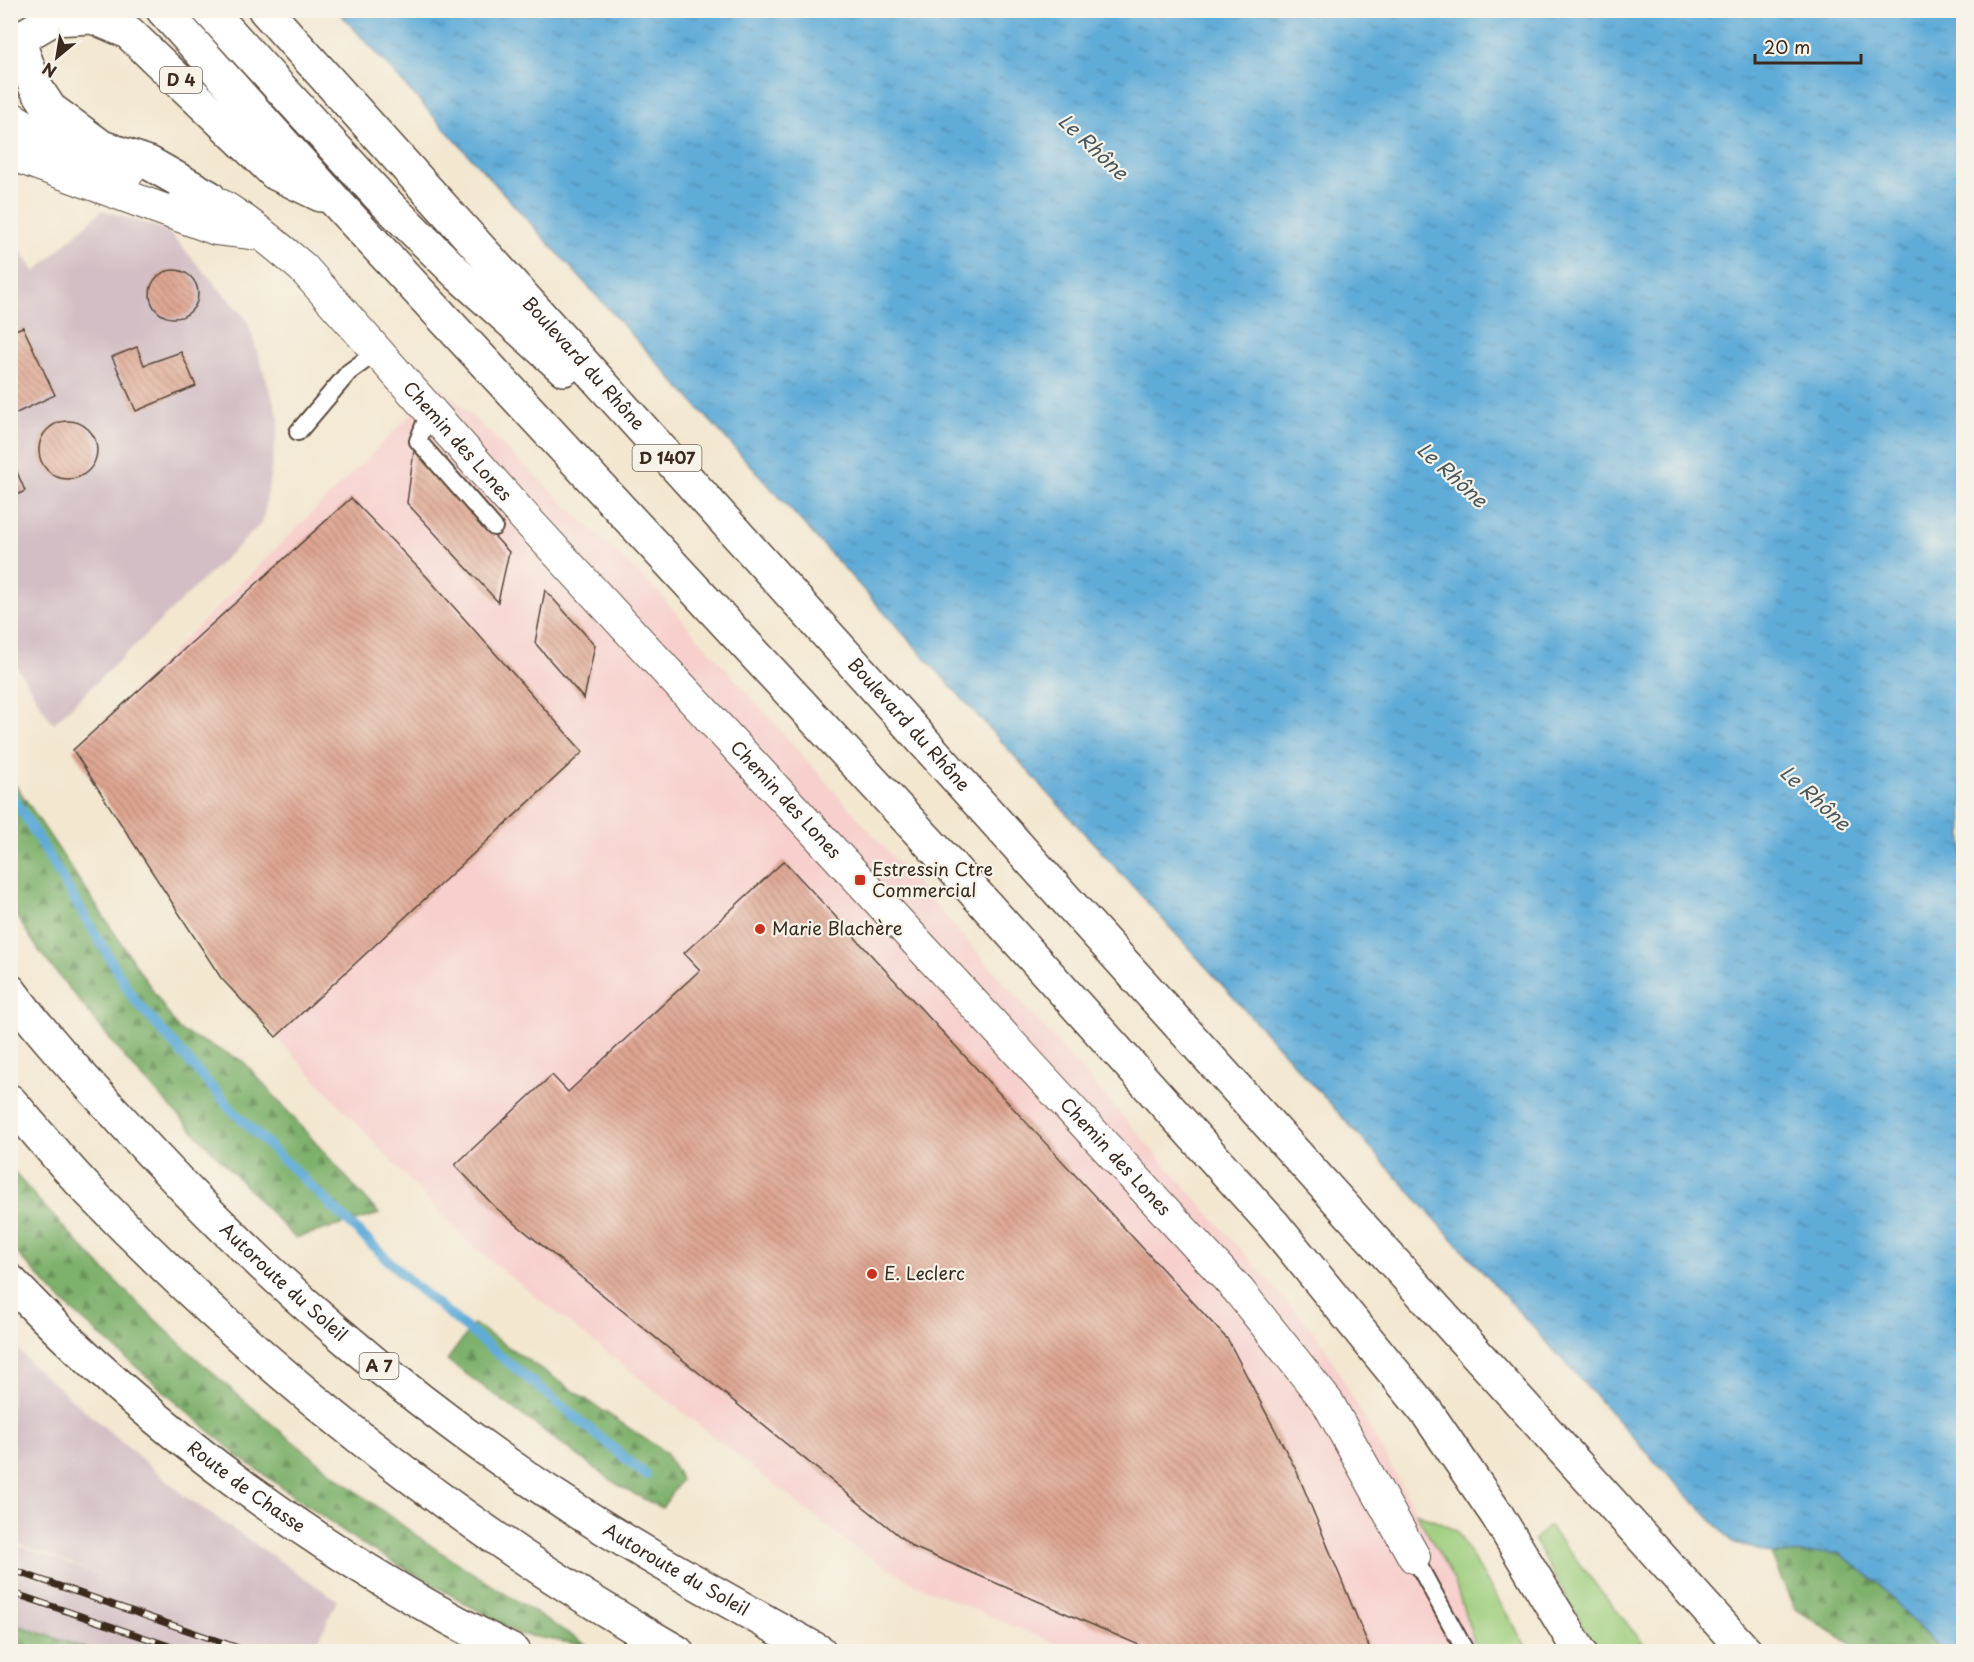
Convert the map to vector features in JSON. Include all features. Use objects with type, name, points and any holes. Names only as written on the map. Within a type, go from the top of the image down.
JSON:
[{"type":"main road","points":[[163,10],[336,202],[950,865],[1265,1216],[1428,1414],[1497,1515],[1580,1652]]},
{"type":"main road","points":[[209,10],[380,197],[459,275],[679,472]]},
{"type":"main road","name":"Boulevard du Rhône","points":[[265,10],[679,472],[1746,1652]]},
{"type":"main road","name":"D 4","points":[[13,38],[53,19],[93,17],[128,32],[275,173],[336,202]]},
{"type":"main road","points":[[13,38],[35,86],[50,110],[102,147],[149,163],[209,197]]},
{"type":"main road","name":"Autoroute du Soleil","points":[[10,992],[35,1025],[154,1157],[302,1300],[406,1388],[580,1513],[696,1585],[820,1652]]},
{"type":"main road","points":[[10,1101],[86,1188],[170,1272],[263,1359],[326,1412],[436,1496],[545,1572],[677,1652]]},
{"type":"main road","name":"Route de Chasse","points":[[10,1281],[127,1394],[219,1468],[280,1513],[381,1578],[514,1652]]},
{"type":"street","name":"Chemin des Lones","points":[[10,117],[68,151],[209,197],[262,234],[303,268],[527,520],[1239,1291],[1328,1403],[1414,1557]]},
{"type":"street","points":[[10,154],[216,230],[262,234]]},
{"type":"lane","points":[[298,432],[349,372],[378,351]]},
{"type":"lane","points":[[430,410],[418,441],[494,527]]},
{"type":"lane","points":[[1414,1557],[1466,1652]]},
{"type":"shaded area","points":[[102,210],[167,230],[247,320],[279,418],[263,522],[53,724],[11,658],[10,235],[35,272]]},
{"type":"shaded area","points":[[440,386],[656,590],[1321,1340],[1454,1580],[1477,1651],[1072,1651],[915,1584],[856,1549],[469,1244],[221,978],[73,750]]},
{"type":"shaded area","points":[[11,1341],[31,1364],[186,1497],[337,1600],[314,1651],[94,1651],[11,1623],[11,1543],[140,1589],[11,1541]]},
{"type":"green space","points":[[11,778],[179,1030],[243,1061],[379,1214],[295,1238],[130,1064],[40,952],[11,908]]},
{"type":"green space","points":[[10,1168],[104,1270],[153,1318],[256,1411],[364,1497],[420,1538],[588,1646],[519,1634],[359,1542],[238,1456],[68,1307],[11,1247]]},
{"type":"green space","points":[[474,1324],[666,1453],[681,1480],[662,1508],[621,1487],[447,1360]]},
{"type":"green space","points":[[1416,1513],[1456,1530],[1529,1651],[1477,1651],[1454,1580]]},
{"type":"green space","points":[[1549,1526],[1649,1651],[1597,1651],[1534,1540]]},
{"type":"green space","points":[[1839,1553],[1877,1582],[1941,1651],[1862,1651],[1794,1608],[1771,1554]]},
{"type":"green space","points":[[11,1623],[94,1651],[11,1651]]},
{"type":"water","name":"Le Rhône","points":[[338,11],[1963,11],[1963,1651],[1941,1651],[1877,1582],[1839,1553],[1771,1554],[1733,1542],[1659,1466]]},
{"type":"building","points":[[169,270],[179,270],[194,280],[198,294],[197,303],[188,314],[179,318],[169,318],[154,308],[150,299],[150,289],[160,274]]},
{"type":"building","points":[[23,327],[55,395],[10,416],[10,332]]},
{"type":"building","points":[[137,347],[144,365],[181,352],[196,386],[136,411],[112,357]]},
{"type":"building","points":[[68,421],[84,426],[92,434],[97,450],[92,466],[84,474],[68,479],[52,474],[44,466],[39,450],[44,434],[52,426]]},
{"type":"building","points":[[414,450],[509,552],[498,602],[407,503]]},
{"type":"building","points":[[11,458],[25,491],[11,498]]},
{"type":"building","points":[[351,498],[427,577],[583,752],[276,1037],[221,978],[73,750]]},
{"type":"building","points":[[545,590],[595,645],[584,699],[535,643]]},
{"type":"building","name":"E. Leclerc","points":[[784,861],[1228,1340],[1297,1472],[1370,1649],[1367,1652],[1155,1652],[913,1547],[496,1208],[455,1165],[552,1075],[568,1092],[700,970],[684,953]]},
{"type":"waterway","points":[[10,791],[134,999],[233,1111],[415,1286],[646,1475]]},
{"type":"railway","points":[[10,1569],[250,1652]]},
{"type":"railway","points":[[10,1592],[187,1652]]},
{"type":"place","name":"Estressin Ctre Commercial","points":[[860,880]]},
{"type":"place","name":"Marie Blachère","points":[[760,929]]},
{"type":"place","name":"E. Leclerc","points":[[872,1274]]}]
